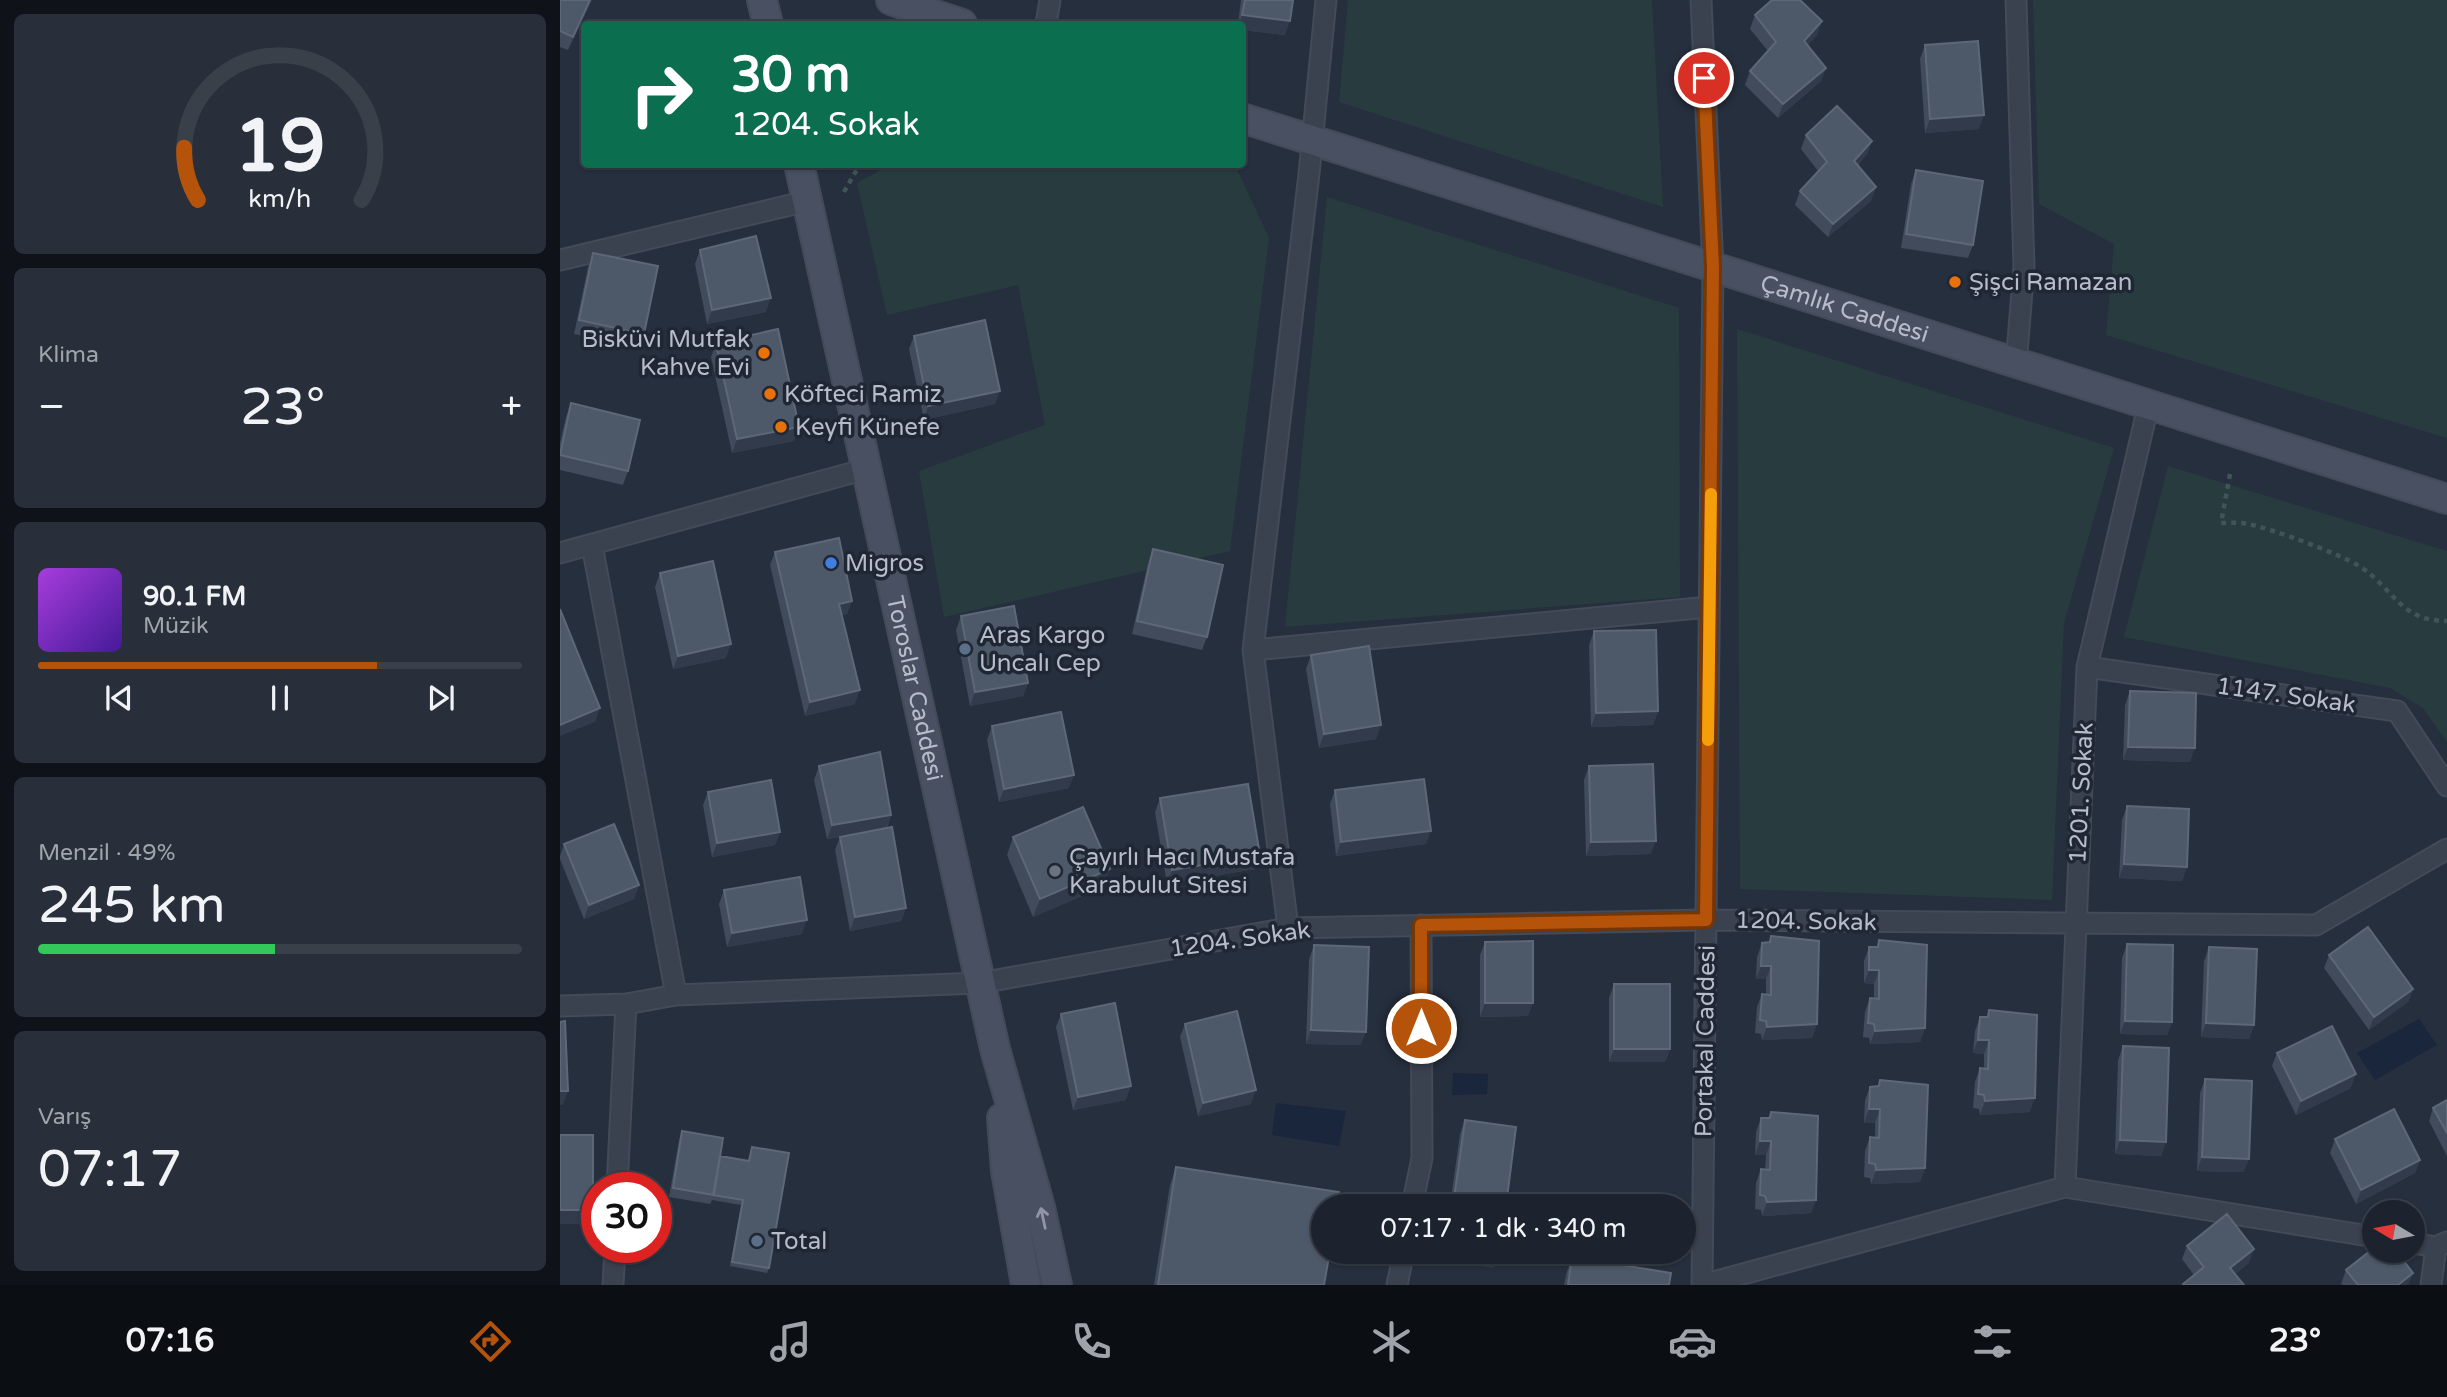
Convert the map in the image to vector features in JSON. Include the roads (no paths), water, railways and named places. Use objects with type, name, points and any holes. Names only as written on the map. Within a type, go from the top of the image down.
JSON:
[{"type":"street","points":[[762,0],[767,21]]},
{"type":"street","points":[[891,0],[953,21]]},
{"type":"street","points":[[1046,21],[1050,0]]},
{"type":"street","points":[[1288,928],[1253,650],[1326,0]]},
{"type":"street","name":"Portakal Caddesi","points":[[1700,0],[1713,267],[1702,1285]]},
{"type":"street","points":[[2016,0],[2024,267],[2016,365]]},
{"type":"street","name":"Çamlık Caddesi","points":[[1246,119],[2148,407],[2447,499]]},
{"type":"street","name":"Toroslar Caddesi","points":[[800,168],[995,1049],[1040,1207],[1057,1285]]},
{"type":"street","points":[[560,260],[807,201]]},
{"type":"street","name":"1201. Sokak","points":[[2065,1187],[2087,667],[2148,407]]},
{"type":"street","points":[[560,553],[866,469]]},
{"type":"street","points":[[592,545],[676,995]]},
{"type":"street","points":[[1253,650],[1709,607]]},
{"type":"street","name":"1147. Sokak","points":[[2087,667],[2397,711],[2447,786]]},
{"type":"street","name":"1204. Sokak","points":[[560,1006],[626,1004],[676,995],[980,983],[1288,928],[1706,920],[2316,925],[2447,849]]},
{"type":"street","points":[[1414,1194],[1422,1158],[1421,925]]},
{"type":"street","points":[[618,1172],[626,1004]]},
{"type":"street","name":"Toroslar Caddesi","points":[[995,1049],[1006,1171],[1026,1285]]},
{"type":"street","points":[[1702,1285],[2065,1187],[2362,1235]]},
{"type":"street","points":[[2431,1285],[2442,1245]]},
{"type":"street","points":[[613,1285],[614,1263]]},
{"type":"street","points":[[1397,1285],[1401,1264]]},
{"type":"water","points":[[2419,1019],[2437,1045],[2375,1080],[2357,1053]]},
{"type":"water","points":[[1453,1073],[1488,1074],[1487,1094],[1452,1095]]},
{"type":"water","points":[[1276,1103],[1346,1111],[1339,1146],[1272,1135]]},
{"type":"place","name":"Şişci Ramazan","points":[[1955,282]]},
{"type":"place","name":"Bisküvi Mutfak Kahve Evi","points":[[764,353]]},
{"type":"place","name":"Köfteci Ramiz","points":[[770,394]]},
{"type":"place","name":"Keyfi Künefe","points":[[781,427]]},
{"type":"place","name":"Migros","points":[[831,563]]},
{"type":"place","name":"Aras Kargo Uncalı Cep","points":[[965,649]]},
{"type":"place","name":"Çayırlı Hacı Mustafa Karabulut Sitesi","points":[[1055,871]]},
{"type":"place","name":"Total","points":[[757,1241]]}]
